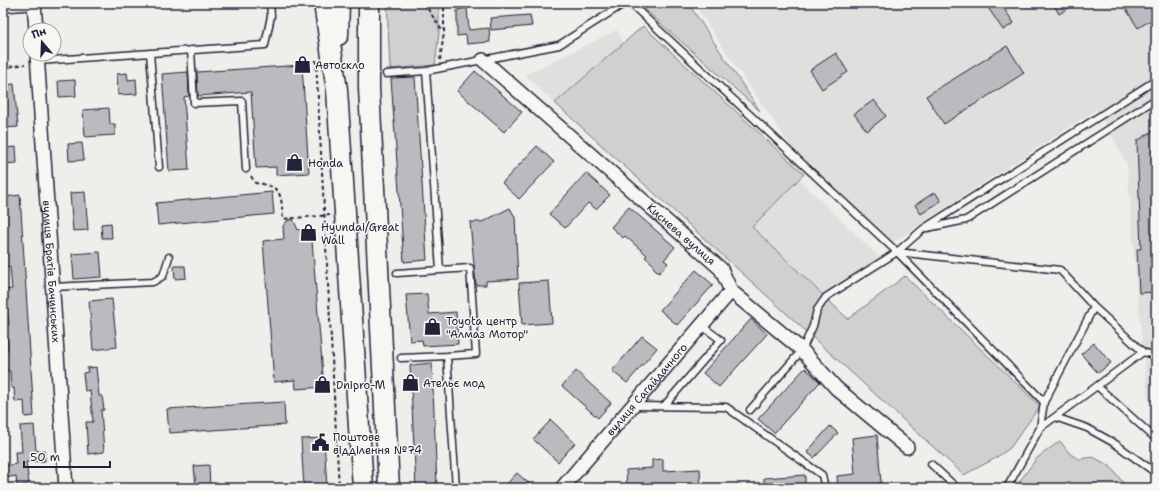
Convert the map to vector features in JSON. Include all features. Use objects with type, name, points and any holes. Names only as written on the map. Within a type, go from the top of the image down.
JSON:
[{"type":"main road","points":[[324,3],[337,90],[364,488]]},
{"type":"main road","points":[[337,90],[339,3]]},
{"type":"main road","points":[[354,3],[369,88]]},
{"type":"main road","points":[[369,3],[369,88],[389,488]]},
{"type":"street","points":[[8,4],[30,3]]},
{"type":"street","points":[[34,3],[35,22]]},
{"type":"street","name":"Киснева вулиця","points":[[483,60],[721,269],[731,291],[802,350],[836,388],[907,447]]},
{"type":"street","name":"вулиця Братів Бачинських","points":[[38,62],[66,488]]},
{"type":"street","name":"вулиця Сагайдачного","points":[[562,488],[731,291]]},
{"type":"lane","points":[[62,57],[150,53],[265,45],[271,16],[270,3]]},
{"type":"lane","points":[[386,74],[426,71],[559,45],[625,3]]},
{"type":"lane","points":[[630,3],[897,252],[1044,402]]},
{"type":"lane","points":[[191,50],[194,103],[242,101],[246,169]]},
{"type":"lane","points":[[150,53],[159,167]]},
{"type":"lane","points":[[426,71],[440,270]]},
{"type":"lane","points":[[750,410],[802,350],[813,326],[817,310],[826,297],[897,252],[923,229],[1156,80]]},
{"type":"lane","points":[[923,229],[966,220],[1156,99]]},
{"type":"lane","points":[[897,252],[1060,270],[1094,307],[1143,352],[1156,356]]},
{"type":"lane","points":[[53,287],[153,282],[163,276],[169,256]]},
{"type":"lane","points":[[396,273],[470,268],[476,354],[401,358]]},
{"type":"lane","points":[[1007,488],[1040,428],[1044,402],[1094,307]]},
{"type":"lane","points":[[664,406],[721,340],[702,326]]},
{"type":"lane","points":[[1040,428],[1143,352]]},
{"type":"lane","points":[[447,356],[456,488]]},
{"type":"lane","points":[[1097,386],[1156,439]]},
{"type":"lane","points":[[632,406],[726,407],[822,475],[825,488]]},
{"type":"lane","points":[[1055,417],[1086,428],[1114,443],[1156,473]]},
{"type":"lane","points":[[931,464],[957,488]]},
{"type":"path","points":[[424,3],[444,33]]},
{"type":"path","points":[[439,68],[444,33],[444,3]]},
{"type":"path","points":[[316,58],[340,488]]},
{"type":"path","points":[[3,68],[24,62]]},
{"type":"path","points":[[246,169],[255,183],[271,185],[280,194],[283,219],[324,216]]},
{"type":"shaded area","points":[[387,3],[439,3],[439,33],[435,65],[390,69]]},
{"type":"shaded area","points":[[643,3],[688,3],[760,111],[640,5]]},
{"type":"shaded area","points":[[694,3],[1156,3],[1156,406],[1148,399],[1137,293],[1127,164],[1097,109],[892,243],[790,145]]},
{"type":"shaded area","points":[[643,26],[804,174],[752,227],[848,319],[905,276],[1040,406],[1010,448],[994,459],[964,475],[555,103]]},
{"type":"shaded area","points":[[617,30],[624,44],[555,103],[525,75]]},
{"type":"shaded area","points":[[799,179],[883,261],[826,297],[752,227]]},
{"type":"shaded area","points":[[1060,441],[1070,454],[1079,459],[1093,457],[1110,466],[1127,488],[1025,488],[1019,482],[1037,458]]},
{"type":"building","points":[[985,3],[1000,3],[1014,23],[1003,30]]},
{"type":"building","points":[[1053,3],[1077,3],[1059,14]]},
{"type":"building","points":[[1135,3],[1156,3],[1156,17],[1138,28],[1126,9]]},
{"type":"building","points":[[467,8],[469,30],[489,28],[490,42],[467,44],[466,35],[457,36],[457,10]]},
{"type":"building","points":[[530,15],[532,26],[491,30],[490,18]]},
{"type":"building","points":[[1007,46],[1024,73],[944,124],[926,96]]},
{"type":"building","points":[[836,53],[848,72],[822,89],[810,70]]},
{"type":"building","points":[[302,65],[309,173],[276,175],[276,167],[256,168],[251,92],[198,96],[197,72]]},
{"type":"building","points":[[475,71],[522,112],[504,132],[457,91]]},
{"type":"building","points":[[188,72],[189,96],[184,97],[189,170],[169,171],[162,74]]},
{"type":"building","points":[[127,73],[128,80],[136,79],[137,94],[118,95],[117,74]]},
{"type":"building","points":[[415,77],[427,260],[404,262],[391,78]]},
{"type":"building","points":[[75,80],[76,96],[59,97],[58,81]]},
{"type":"building","points":[[14,84],[18,127],[3,128],[3,85]]},
{"type":"building","points":[[874,100],[886,116],[867,131],[854,114]]},
{"type":"building","points":[[109,108],[110,124],[115,124],[115,135],[85,137],[83,110]]},
{"type":"building","points":[[1156,129],[1156,292],[1139,293],[1137,249],[1141,249],[1137,141]]},
{"type":"building","points":[[82,143],[84,160],[69,161],[68,144]]},
{"type":"building","points":[[537,146],[554,162],[519,199],[502,183]]},
{"type":"building","points":[[16,147],[17,163],[3,164],[3,148]]},
{"type":"building","points":[[586,173],[610,195],[596,209],[588,203],[565,228],[549,214]]},
{"type":"building","points":[[85,192],[88,230],[73,231],[70,193]]},
{"type":"building","points":[[272,192],[274,214],[158,225],[156,203]]},
{"type":"building","points":[[935,192],[941,201],[921,214],[915,205]]},
{"type":"building","points":[[20,195],[34,416],[25,417],[24,401],[15,402],[14,388],[11,388],[10,371],[3,370],[4,350],[8,350],[6,325],[9,325],[7,306],[3,306],[3,290],[12,289],[10,267],[3,268],[3,222],[6,221],[5,197]]},
{"type":"building","points":[[629,207],[675,247],[664,260],[668,263],[659,273],[653,267],[654,265],[645,257],[647,255],[625,236],[623,238],[611,227]]},
{"type":"building","points":[[510,208],[515,217],[518,279],[486,281],[486,285],[476,285],[470,222],[482,222]]},
{"type":"building","points":[[293,219],[298,230],[311,229],[324,387],[296,389],[295,380],[274,382],[263,241],[284,239],[283,226],[287,221]]},
{"type":"building","points":[[111,223],[112,238],[102,238],[101,224]]},
{"type":"building","points":[[100,252],[102,277],[74,279],[72,254]]},
{"type":"building","points":[[174,266],[185,266],[186,278],[175,279]]},
{"type":"building","points":[[696,270],[713,285],[677,325],[660,310]]},
{"type":"building","points":[[549,281],[552,323],[522,325],[519,283]]},
{"type":"building","name":"Toyota центр \"Алмаз Мотор\"","points":[[427,294],[429,314],[456,312],[458,344],[423,346],[422,340],[410,341],[406,295]]},
{"type":"building","points":[[112,299],[117,347],[93,350],[89,301]]},
{"type":"building","points":[[751,319],[767,334],[719,387],[703,373]]},
{"type":"building","points":[[642,336],[657,348],[627,383],[612,371]]},
{"type":"building","points":[[1094,343],[1111,363],[1098,373],[1081,354]]},
{"type":"building","points":[[432,363],[437,488],[416,488],[410,365]]},
{"type":"building","points":[[96,367],[99,396],[102,396],[104,410],[101,410],[104,452],[88,454],[86,422],[93,422],[90,390],[85,391],[83,373],[88,372],[87,368]]},
{"type":"building","points":[[805,368],[820,382],[774,433],[758,419]]},
{"type":"building","points":[[576,371],[611,403],[598,418],[562,386]]},
{"type":"building","points":[[284,402],[285,425],[169,433],[167,409]]},
{"type":"building","points":[[551,420],[575,443],[558,462],[533,439]]},
{"type":"building","points":[[34,425],[36,451],[44,450],[45,461],[26,462],[29,484],[17,486],[16,476],[5,478],[3,466],[16,464],[15,452],[22,452],[20,426]]},
{"type":"building","points":[[830,426],[838,433],[814,458],[807,452]]},
{"type":"building","points":[[877,435],[881,483],[862,485],[862,488],[838,488],[837,476],[855,474],[852,438]]},
{"type":"building","points":[[324,438],[327,488],[304,488],[301,439]]},
{"type":"building","points":[[663,459],[663,471],[700,469],[701,488],[627,488],[626,470],[652,468],[652,460]]},
{"type":"building","points":[[209,465],[210,488],[196,488],[194,466]]},
{"type":"building","points":[[517,473],[534,488],[503,488]]},
{"type":"building","points":[[805,475],[805,488],[764,488],[764,478]]},
{"type":"place","name":"Автоскло","points":[[302,65]]},
{"type":"place","name":"Honda","points":[[295,163]]},
{"type":"place","name":"Hyundai/Great Wall","points":[[308,233]]},
{"type":"place","name":"Toyota центр \"Алмаз Мотор\"","points":[[433,327]]},
{"type":"place","name":"Ательє мод","points":[[410,383]]},
{"type":"place","name":"Dnipro-M","points":[[323,385]]},
{"type":"place","name":"Поштове відділення №74","points":[[320,443]]}]
